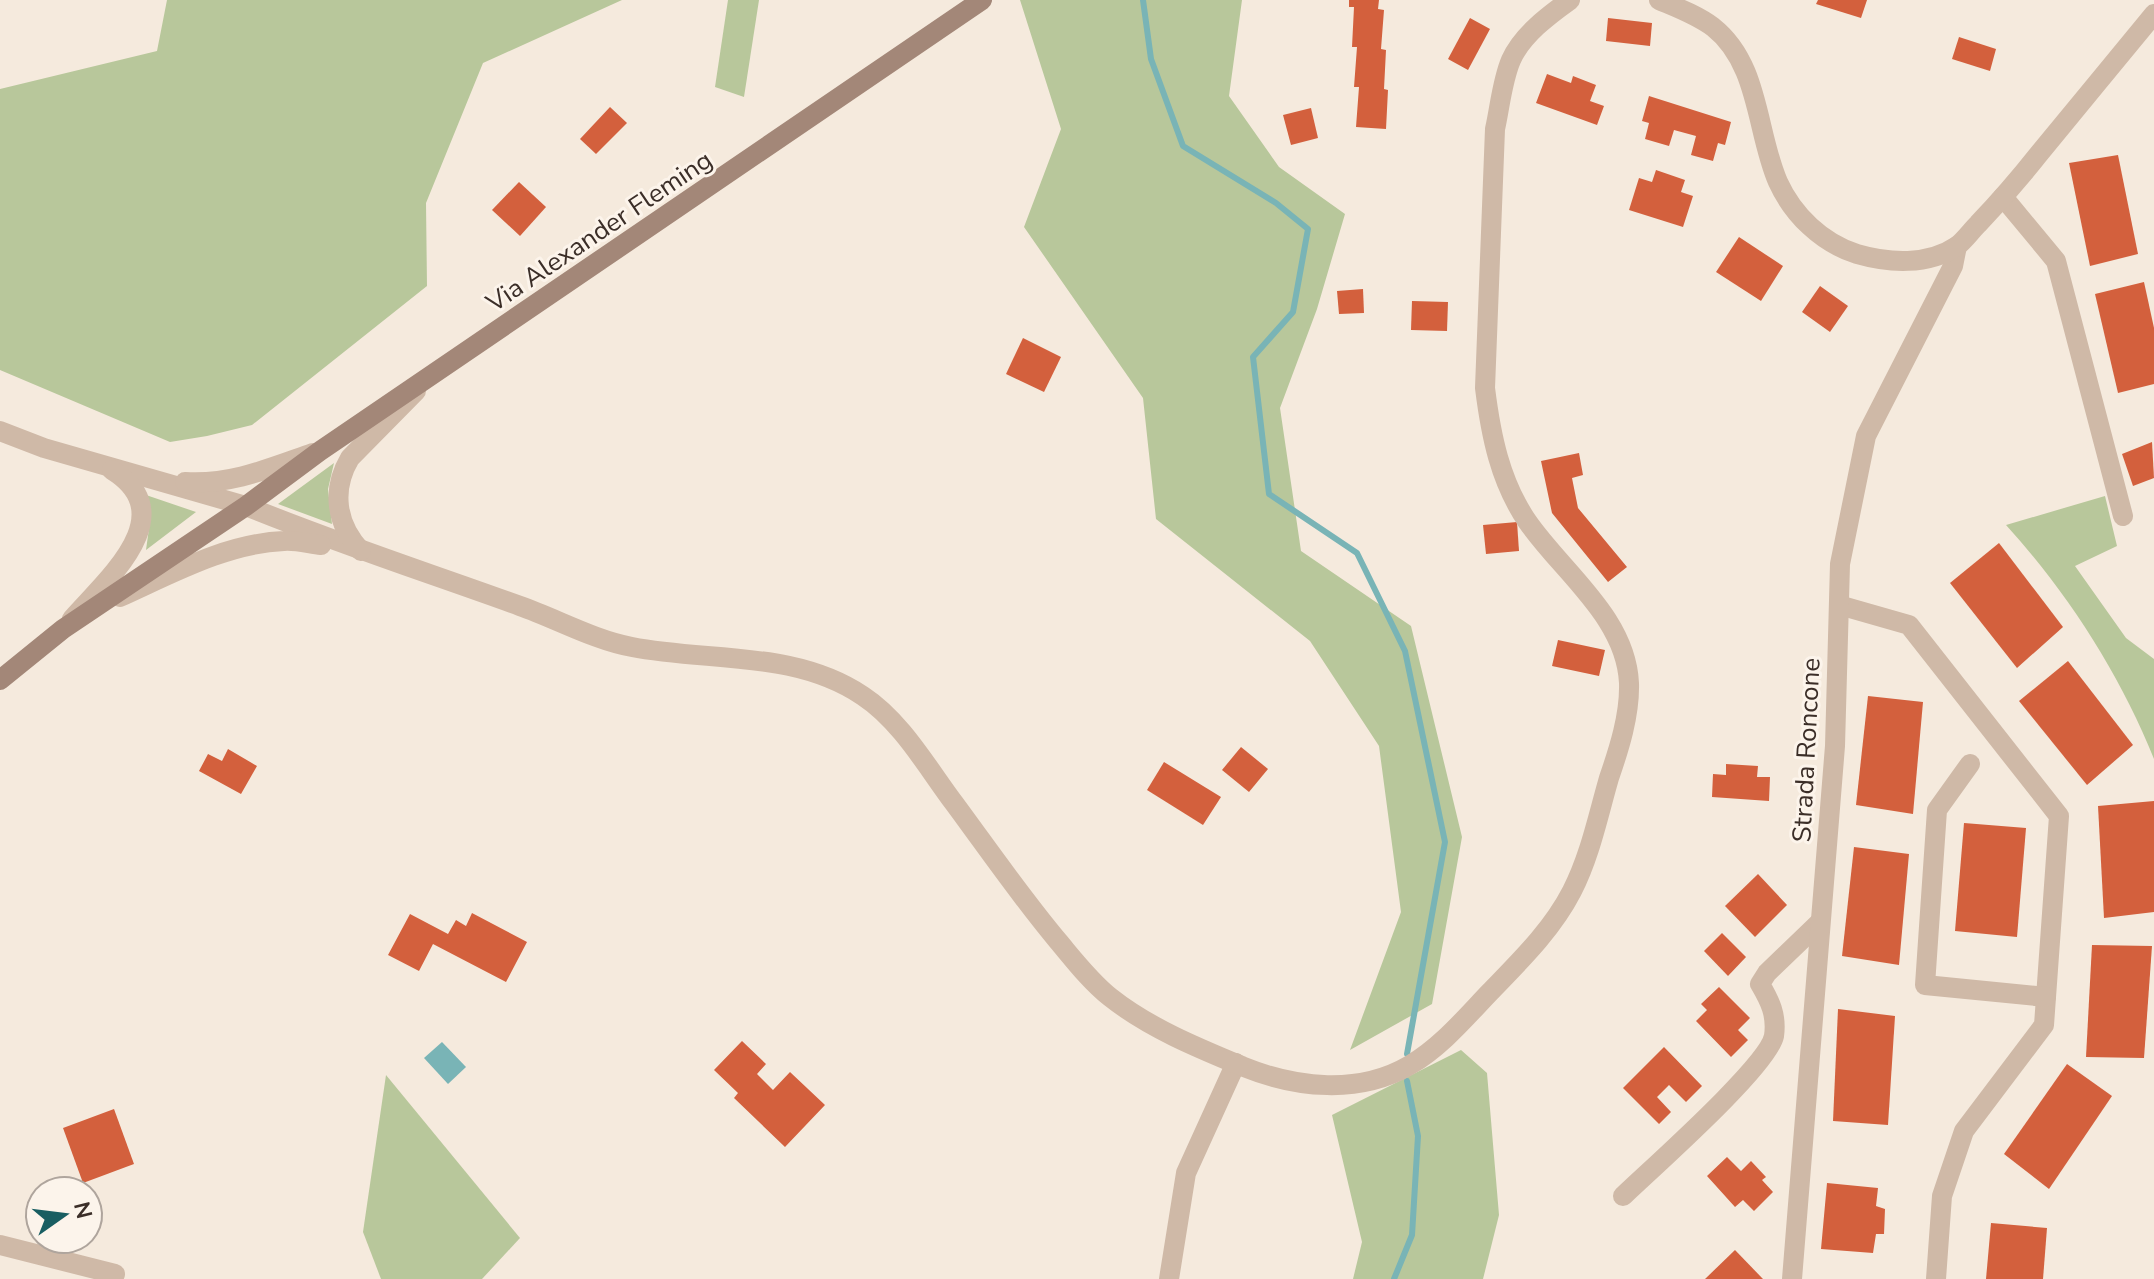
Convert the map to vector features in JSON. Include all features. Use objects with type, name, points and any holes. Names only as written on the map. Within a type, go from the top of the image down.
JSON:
[{"type":"main road","name":"Via Alexander Fleming","points":[[0,680],[63,629],[246,506],[320,451],[982,0]]},
{"type":"street","points":[[0,431],[44,448],[246,506],[628,647],[747,658],[831,679],[866,697],[900,730],[1041,921],[1109,996],[1194,1047],[1278,1081],[1334,1086],[1372,1080],[1406,1068],[1463,1020],[1528,953],[1551,924],[1572,891],[1588,852],[1618,751],[1626,712],[1629,683],[1623,651],[1606,619],[1527,521],[1505,480],[1490,431],[1485,388],[1495,129],[1503,91],[1512,58],[1549,15],[1570,0]]},
{"type":"street","points":[[1659,0],[1692,14],[1714,28],[1732,47],[1745,69],[1778,182],[1792,206],[1818,234],[1844,250],[1870,258],[1900,261],[1928,259],[1957,246],[2003,197],[2154,14]]},
{"type":"street","points":[[2003,197],[2056,261],[2123,516]]},
{"type":"street","name":"Strada Roncone","points":[[1792,1279],[1835,746],[1840,564],[1866,436],[1953,266],[1957,246]]},
{"type":"street","points":[[361,551],[345,531],[338,506],[339,481],[350,458],[428,379]]},
{"type":"street","points":[[152,479],[208,483],[241,478],[320,451]]},
{"type":"street","points":[[63,629],[130,554],[140,529],[141,516],[135,494],[122,476],[102,465]]},
{"type":"street","points":[[90,611],[194,564],[244,547],[285,541],[361,551]]},
{"type":"street","points":[[1839,605],[1909,625],[2059,816],[2044,1025],[1964,1131],[1942,1196],[1936,1279]]},
{"type":"street","points":[[1970,764],[1937,810],[1925,985],[2046,997]]},
{"type":"street","points":[[1623,1196],[1747,1077],[1774,1038],[1774,1007],[1760,984],[1767,973],[1820,922]]},
{"type":"street","points":[[1169,1279],[1186,1173],[1236,1063]]},
{"type":"street","points":[[0,1245],[115,1274],[113,1279]]},
{"type":"green space","points":[[167,0],[622,0],[483,63],[426,203],[427,286],[252,425],[170,442],[0,370],[0,89],[157,51]]},
{"type":"green space","points":[[728,0],[759,0],[744,97],[715,87]]},
{"type":"green space","points":[[1020,0],[1242,0],[1229,96],[1279,167],[1345,214],[1317,309],[1280,408],[1301,551],[1411,626],[1462,837],[1432,1004],[1350,1050],[1401,912],[1379,746],[1310,641],[1156,519],[1143,398],[1024,227],[1061,129]]},
{"type":"green space","points":[[334,463],[328,489],[332,524],[278,504]]},
{"type":"green space","points":[[146,495],[196,512],[146,550],[150,521]]},
{"type":"green space","points":[[2105,496],[2117,546],[2075,566],[2126,638],[2154,659],[2154,759],[2125,696],[2090,635],[2050,578],[2006,525]]},
{"type":"green space","points":[[1461,1050],[1487,1073],[1499,1215],[1483,1279],[1353,1279],[1362,1242],[1332,1115]]},
{"type":"green space","points":[[386,1075],[520,1238],[482,1279],[381,1279],[363,1232]]},
{"type":"water","points":[[442,1042],[466,1067],[448,1084],[424,1058]]},
{"type":"building","points":[[1349,0],[1379,0],[1378,9],[1384,10],[1381,49],[1386,50],[1386,129],[1356,127],[1359,87],[1354,87],[1357,47],[1352,47],[1354,7],[1349,7]]},
{"type":"building","points":[[1818,0],[1867,0],[1861,18],[1816,4]]},
{"type":"building","points":[[1470,18],[1490,29],[1468,70],[1448,59]]},
{"type":"building","points":[[1608,18],[1652,23],[1650,46],[1606,41]]},
{"type":"building","points":[[1959,37],[1996,49],[1990,71],[1952,59]]},
{"type":"building","points":[[1547,74],[1571,83],[1573,76],[1596,85],[1590,101],[1604,106],[1597,125],[1536,103]]},
{"type":"building","points":[[1649,96],[1731,122],[1725,145],[1718,143],[1713,161],[1691,155],[1696,136],[1674,130],[1669,146],[1645,139],[1649,123],[1642,121]]},
{"type":"building","points":[[610,107],[627,123],[596,154],[580,139]]},
{"type":"building","points":[[1311,108],[1318,138],[1291,145],[1283,115]]},
{"type":"building","points":[[2118,155],[2138,254],[2090,266],[2069,163]]},
{"type":"building","points":[[1656,170],[1685,180],[1681,192],[1693,196],[1683,227],[1629,210],[1639,178],[1652,182]]},
{"type":"building","points":[[519,182],[546,207],[520,236],[492,210]]},
{"type":"building","points":[[1739,237],[1783,266],[1761,301],[1716,272]]},
{"type":"building","points":[[2144,282],[2154,328],[2154,384],[2118,393],[2095,294]]},
{"type":"building","points":[[1820,286],[1848,306],[1830,332],[1802,312]]},
{"type":"building","points":[[1363,289],[1364,313],[1339,314],[1337,291]]},
{"type":"building","points":[[1412,301],[1448,302],[1447,331],[1411,330]]},
{"type":"building","points":[[1023,338],[1061,357],[1044,392],[1006,374]]},
{"type":"building","points":[[2152,442],[2154,478],[2133,486],[2122,454]]},
{"type":"building","points":[[1579,453],[1583,475],[1572,478],[1578,508],[1627,567],[1608,582],[1552,513],[1541,461]]},
{"type":"building","points":[[1517,522],[1519,551],[1486,554],[1483,525]]},
{"type":"building","points":[[1999,543],[2063,627],[2017,668],[1950,583]]},
{"type":"building","points":[[1558,640],[1605,650],[1599,676],[1552,666]]},
{"type":"building","points":[[2068,661],[2133,745],[2087,785],[2019,701]]},
{"type":"building","points":[[1868,696],[1923,702],[1913,814],[1856,805]]},
{"type":"building","points":[[1241,747],[1268,769],[1249,792],[1222,770]]},
{"type":"building","points":[[228,749],[257,766],[241,794],[199,771],[208,754],[222,761]]},
{"type":"building","points":[[1164,762],[1221,797],[1203,825],[1147,790]]},
{"type":"building","points":[[1726,764],[1758,766],[1757,777],[1770,777],[1769,801],[1712,797],[1713,774],[1726,775]]},
{"type":"building","points":[[2154,801],[2154,912],[2104,918],[2098,806]]},
{"type":"building","points":[[1964,823],[2026,828],[2017,937],[1955,931]]},
{"type":"building","points":[[1854,847],[1909,854],[1899,965],[1842,956]]},
{"type":"building","points":[[1758,874],[1787,905],[1755,937],[1725,906]]},
{"type":"building","points":[[472,913],[527,942],[506,982],[433,944],[419,971],[388,955],[410,914],[448,934],[456,920],[466,926]]},
{"type":"building","points":[[1722,933],[1746,957],[1728,976],[1704,951]]},
{"type":"building","points":[[2092,945],[2152,946],[2144,1058],[2086,1057]]},
{"type":"building","points":[[1719,987],[1750,1018],[1738,1030],[1748,1040],[1731,1057],[1696,1021],[1707,1010],[1701,1004]]},
{"type":"building","points":[[1838,1009],[1895,1016],[1888,1125],[1833,1121]]},
{"type":"building","points":[[742,1041],[766,1064],[757,1074],[773,1090],[790,1072],[825,1105],[785,1147],[734,1098],[738,1093],[714,1070]]},
{"type":"building","points":[[1664,1047],[1702,1086],[1686,1102],[1669,1085],[1657,1097],[1671,1112],[1659,1124],[1623,1088]]},
{"type":"building","points":[[2067,1064],[2112,1096],[2049,1189],[2004,1154]]},
{"type":"building","points":[[114,1109],[134,1164],[104,1175],[80,1175],[63,1128]]},
{"type":"building","points":[[1727,1157],[1741,1171],[1751,1161],[1766,1177],[1762,1180],[1773,1192],[1754,1211],[1743,1200],[1735,1207],[1707,1176]]},
{"type":"building","points":[[1827,1183],[1878,1188],[1876,1206],[1885,1209],[1884,1234],[1876,1234],[1873,1253],[1821,1249]]},
{"type":"building","points":[[1991,1223],[2047,1228],[2043,1279],[1986,1279]]},
{"type":"building","points":[[1735,1250],[1763,1279],[1705,1279]]},
{"type":"waterway","points":[[1143,0],[1151,59],[1183,146],[1276,203],[1308,229],[1293,312],[1253,357],[1269,494],[1357,553],[1405,651],[1445,842],[1407,1054]]},
{"type":"waterway","points":[[1394,1279],[1412,1235],[1418,1136],[1407,1081]]}]
